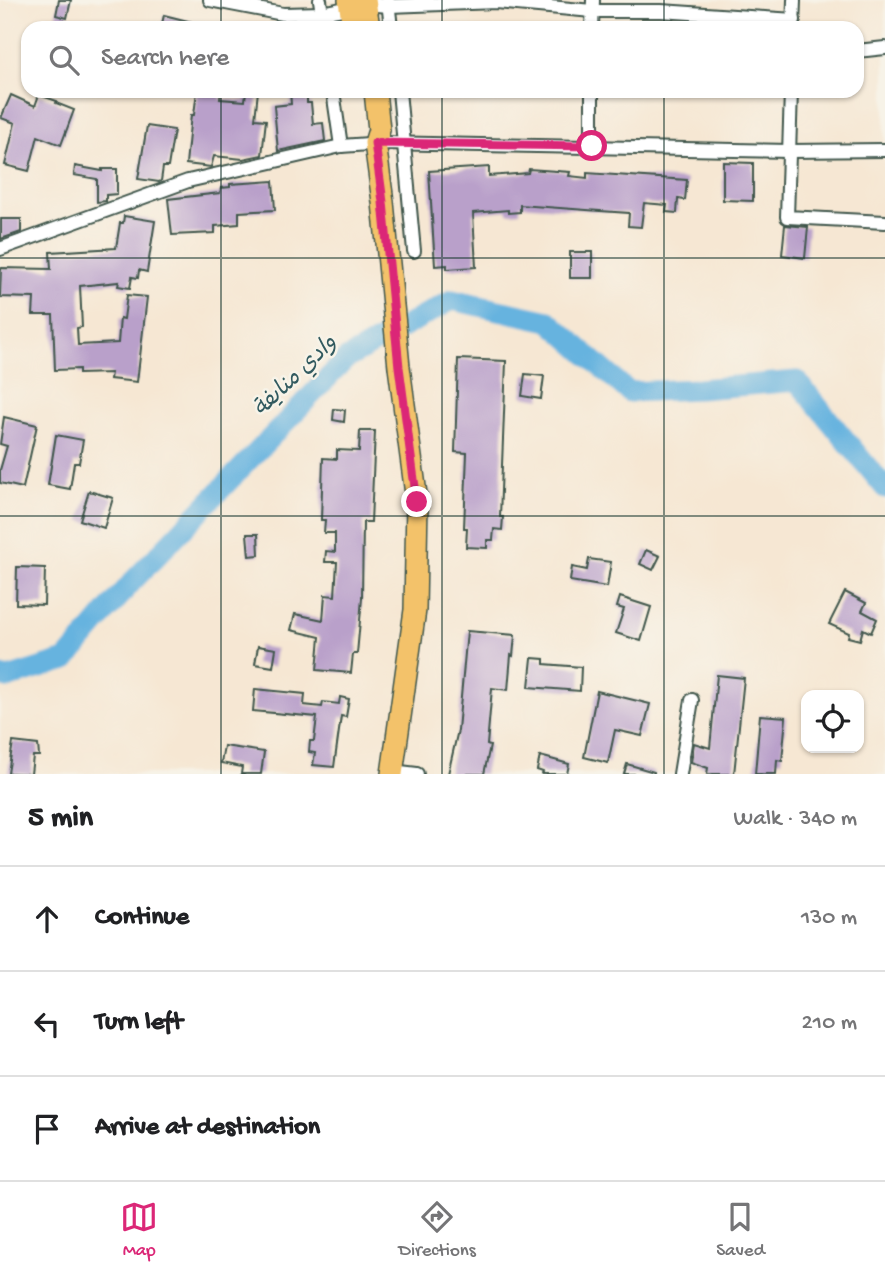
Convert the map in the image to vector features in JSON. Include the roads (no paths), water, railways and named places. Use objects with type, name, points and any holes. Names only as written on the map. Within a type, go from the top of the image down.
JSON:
[{"type":"main road","points":[[354,21],[358,2]]},
{"type":"main road","points":[[358,2],[366,21]]},
{"type":"main road","points":[[362,98],[366,131],[375,143]]},
{"type":"main road","points":[[376,98],[379,130],[375,143],[399,367],[417,502],[418,561],[410,653],[392,773]]},
{"type":"street","points":[[210,0],[283,14],[358,2],[496,1],[663,5],[772,21]]},
{"type":"street","points":[[793,21],[794,0]]},
{"type":"street","points":[[388,3],[390,21]]},
{"type":"street","points":[[864,50],[885,48]]},
{"type":"street","points":[[334,98],[341,146]]},
{"type":"street","points":[[400,98],[414,251]]},
{"type":"street","points":[[592,98],[592,146]]},
{"type":"street","points":[[791,98],[787,217],[885,222]]},
{"type":"street","points":[[0,249],[188,181],[341,146],[375,143],[789,151],[885,150]]},
{"type":"street","points":[[680,774],[692,701]]},
{"type":"street","points":[[392,773],[417,774]]},
{"type":"waterway","name":"وادي منايفة","points":[[0,676],[8,678],[66,660],[132,582],[346,359],[452,300],[549,321],[629,392],[797,381],[885,488]]}]
